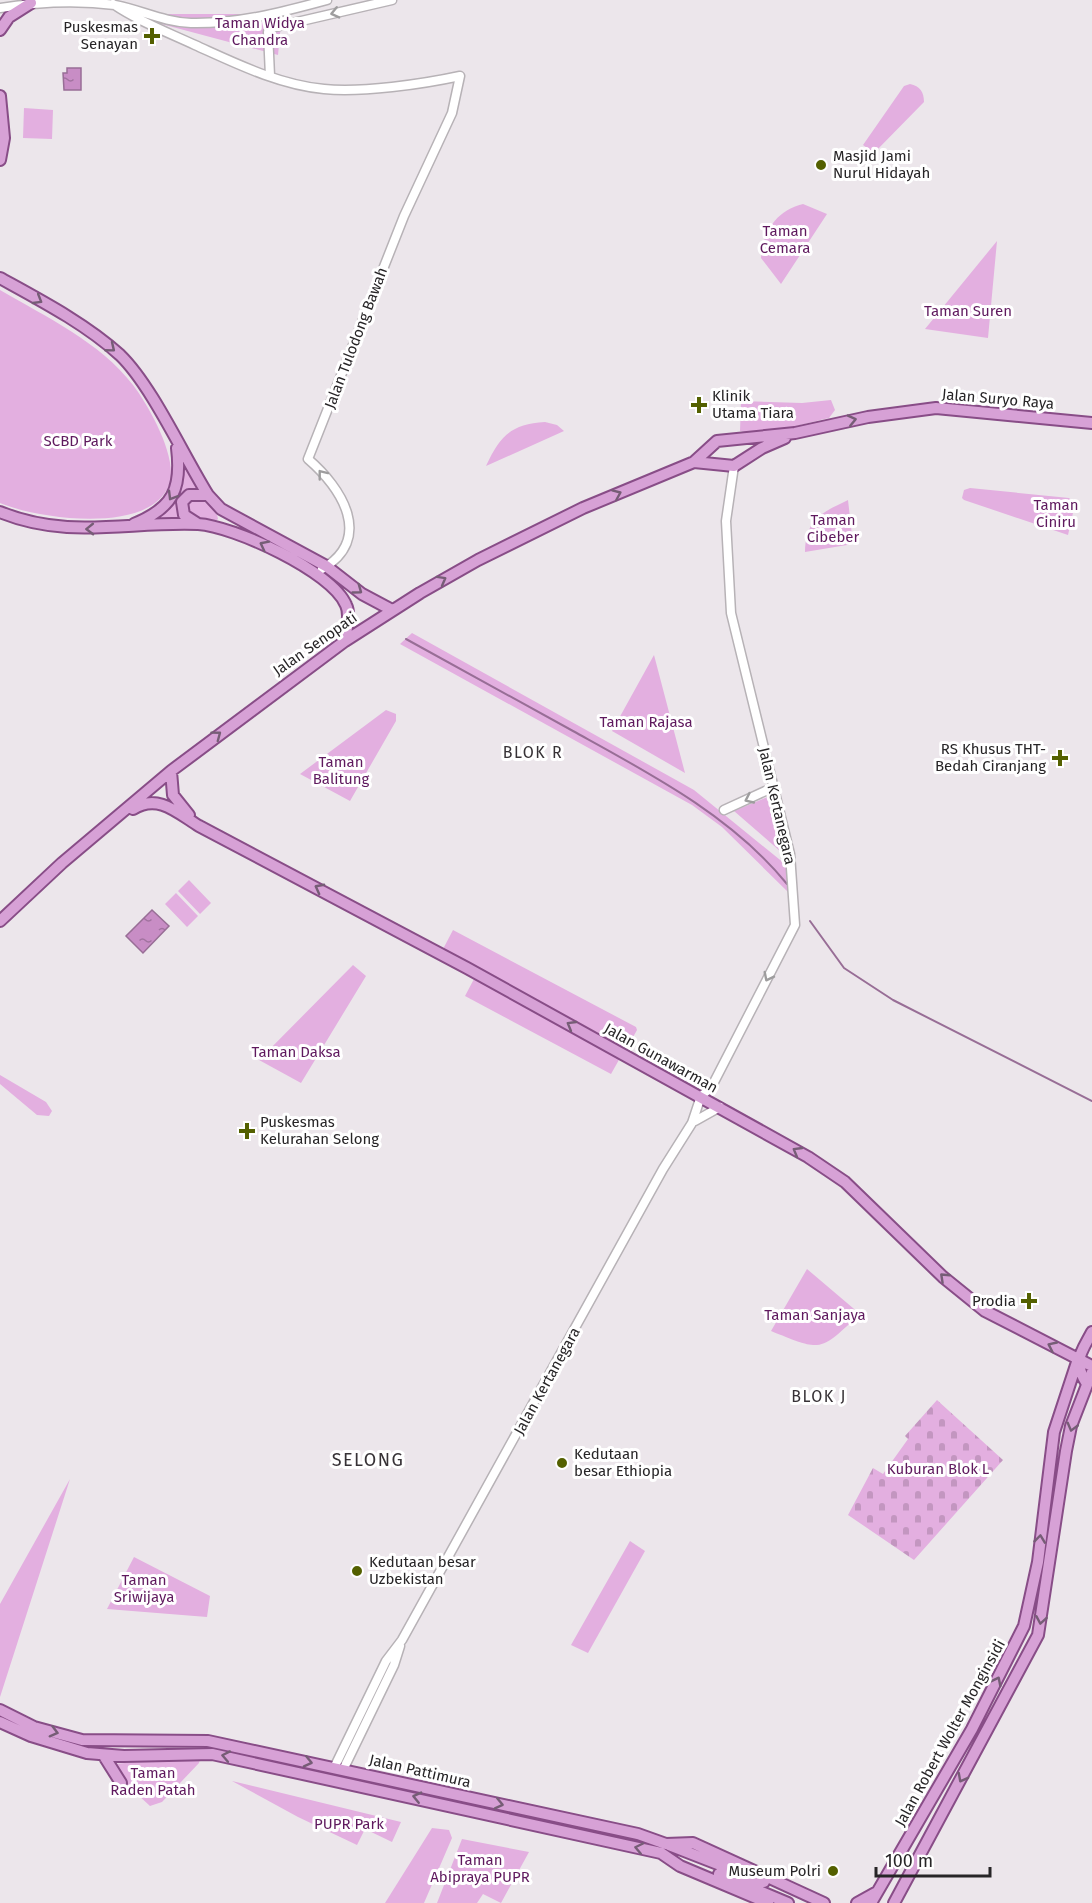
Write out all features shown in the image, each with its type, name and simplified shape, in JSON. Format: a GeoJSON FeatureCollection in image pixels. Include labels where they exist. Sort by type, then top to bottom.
{"type":"FeatureCollection","features":[{"type":"Feature","properties":{"kind":"main road"},"geometry":{"type":"LineString","coordinates":[[0,30],[9,17],[28,2]]}},
{"type":"Feature","properties":{"kind":"main road"},"geometry":{"type":"LineString","coordinates":[[0,96],[4,138],[0,160]]}},
{"type":"Feature","properties":{"kind":"main road"},"geometry":{"type":"LineString","coordinates":[[0,271],[14,285]]}},
{"type":"Feature","properties":{"kind":"main road"},"geometry":{"type":"LineString","coordinates":[[0,278],[94,335],[121,356],[143,385],[208,495],[221,509],[326,566],[362,594],[392,610]]}},
{"type":"Feature","properties":{"kind":"main road","name":"Jalan Suryo Raya"},"geometry":{"type":"LineString","coordinates":[[694,462],[710,445],[723,440],[795,433],[868,417],[936,408],[1092,423]]}},
{"type":"Feature","properties":{"kind":"main road","name":"Jalan Suryo Raya"},"geometry":{"type":"LineString","coordinates":[[734,466],[762,448],[795,433]]}},
{"type":"Feature","properties":{"kind":"main road"},"geometry":{"type":"LineString","coordinates":[[128,527],[163,508],[172,498],[177,485],[176,442]]}},
{"type":"Feature","properties":{"kind":"main road"},"geometry":{"type":"LineString","coordinates":[[694,462],[734,466]]}},
{"type":"Feature","properties":{"kind":"main road","name":"Jalan Senopati"},"geometry":{"type":"LineString","coordinates":[[0,921],[62,863],[171,771],[345,640],[478,560],[573,513],[694,462]]}},
{"type":"Feature","properties":{"kind":"main road"},"geometry":{"type":"LineString","coordinates":[[199,524],[184,515],[182,502],[189,495],[208,495]]}},
{"type":"Feature","properties":{"kind":"main road"},"geometry":{"type":"LineString","coordinates":[[212,527],[221,519],[221,509]]}},
{"type":"Feature","properties":{"kind":"main road"},"geometry":{"type":"LineString","coordinates":[[0,513],[53,527],[91,529],[199,524],[251,539],[315,572],[346,603],[348,618],[345,640]]}},
{"type":"Feature","properties":{"kind":"main road","name":"Jalan Gunawarman"},"geometry":{"type":"LineString","coordinates":[[171,771],[173,795],[199,826]]}},
{"type":"Feature","properties":{"kind":"main road","name":"Jalan Gunawarman"},"geometry":{"type":"LineString","coordinates":[[115,819],[140,805],[155,801],[701,1096],[831,1171],[868,1203],[943,1277],[985,1311],[1092,1366]]}},
{"type":"Feature","properties":{"kind":"main road","name":"Jalan Robert Wolter Monginsidi"},"geometry":{"type":"LineString","coordinates":[[871,1903],[972,1729],[1019,1637],[1032,1598],[1054,1432],[1078,1359],[1092,1332]]}},
{"type":"Feature","properties":{"kind":"main road"},"geometry":{"type":"LineString","coordinates":[[1078,1359],[1080,1372],[1087,1384]]}},
{"type":"Feature","properties":{"kind":"main road","name":"Jalan Robert Wolter Monginsidi"},"geometry":{"type":"LineString","coordinates":[[897,1900],[1038,1635],[1071,1426],[1092,1372]]}},
{"type":"Feature","properties":{"kind":"main road"},"geometry":{"type":"LineString","coordinates":[[1038,1562],[1051,1561]]}},
{"type":"Feature","properties":{"kind":"main road","name":"Jalan Pattimura"},"geometry":{"type":"LineString","coordinates":[[0,1710],[34,1727],[88,1741],[208,1741],[256,1757],[664,1848],[693,1843],[824,1903]]}},
{"type":"Feature","properties":{"kind":"main road","name":"Jalan Pattimura"},"geometry":{"type":"LineString","coordinates":[[0,1722],[68,1749],[104,1756],[212,1754],[256,1757]]}},
{"type":"Feature","properties":{"kind":"main road"},"geometry":{"type":"LineString","coordinates":[[104,1756],[121,1783]]}},
{"type":"Feature","properties":{"kind":"main road","name":"Jalan Pattimura"},"geometry":{"type":"LineString","coordinates":[[275,1761],[338,1769],[638,1834],[664,1848],[680,1866],[768,1903]]}},
{"type":"Feature","properties":{"kind":"main road"},"geometry":{"type":"LineString","coordinates":[[664,1848],[788,1903]]}},
{"type":"Feature","properties":{"kind":"main road"},"geometry":{"type":"LineString","coordinates":[[664,1848],[753,1877],[808,1903]]}},
{"type":"Feature","properties":{"kind":"main road"},"geometry":{"type":"LineString","coordinates":[[857,1903],[878,1891]]}},
{"type":"Feature","properties":{"kind":"street"},"geometry":{"type":"LineString","coordinates":[[0,8],[28,2],[113,4],[132,17],[190,23],[220,22],[281,12],[327,0]]}},
{"type":"Feature","properties":{"kind":"street"},"geometry":{"type":"LineString","coordinates":[[266,75],[270,63],[268,32],[271,28],[392,0]]}},
{"type":"Feature","properties":{"kind":"street"},"geometry":{"type":"LineString","coordinates":[[154,21],[266,75],[322,89],[336,90],[447,79],[456,98]]}},
{"type":"Feature","properties":{"kind":"street","name":"Jalan Tulodong Bawah"},"geometry":{"type":"LineString","coordinates":[[326,566],[339,557],[348,537],[350,522],[345,503],[308,459],[404,216],[452,113],[460,76],[447,79]]}},
{"type":"Feature","properties":{"kind":"street","name":"Jalan Kertanegara"},"geometry":{"type":"LineString","coordinates":[[338,1769],[386,1661],[402,1640],[663,1169],[692,1123],[701,1096],[711,1088],[795,925],[792,861],[731,613],[726,521],[734,466]]}},
{"type":"Feature","properties":{"kind":"street"},"geometry":{"type":"LineString","coordinates":[[315,572],[326,566]]}},
{"type":"Feature","properties":{"kind":"street"},"geometry":{"type":"LineString","coordinates":[[724,810],[774,787]]}},
{"type":"Feature","properties":{"kind":"street","name":"Jalan Kertanegara"},"geometry":{"type":"LineString","coordinates":[[692,1123],[720,1107]]}},
{"type":"Feature","properties":{"kind":"green space","name":"Taman Widya Chandra"},"geometry":{"type":"Polygon","coordinates":[[[124,14],[282,14],[278,55],[124,14]]]}},
{"type":"Feature","properties":{"kind":"green space"},"geometry":{"type":"Polygon","coordinates":[[[910,84],[921,90],[924,102],[874,153],[863,145],[904,86],[910,84]]]}},
{"type":"Feature","properties":{"kind":"green space"},"geometry":{"type":"Polygon","coordinates":[[[24,108],[53,110],[52,139],[23,138],[24,108]]]}},
{"type":"Feature","properties":{"kind":"green space","name":"Taman Cemara"},"geometry":{"type":"Polygon","coordinates":[[[803,204],[827,214],[781,284],[761,258],[762,248],[768,231],[778,217],[803,204]]]}},
{"type":"Feature","properties":{"kind":"green space","name":"Taman Suren"},"geometry":{"type":"Polygon","coordinates":[[[997,241],[988,338],[925,329],[997,241]]]}},
{"type":"Feature","properties":{"kind":"green space","name":"SCBD Park"},"geometry":{"type":"Polygon","coordinates":[[[0,290],[89,343],[120,370],[133,385],[161,433],[170,461],[169,485],[158,501],[140,511],[117,517],[92,519],[40,514],[0,503],[0,290]]]}},
{"type":"Feature","properties":{"kind":"green space"},"geometry":{"type":"Polygon","coordinates":[[[831,400],[835,410],[829,418],[772,431],[740,431],[741,401],[802,403],[831,400]]]}},
{"type":"Feature","properties":{"kind":"green space"},"geometry":{"type":"Polygon","coordinates":[[[545,422],[557,425],[564,431],[486,466],[496,447],[508,434],[523,426],[545,422]]]}},
{"type":"Feature","properties":{"kind":"green space"},"geometry":{"type":"Polygon","coordinates":[[[181,460],[202,492],[183,495],[187,521],[144,523],[158,515],[181,460]]]}},
{"type":"Feature","properties":{"kind":"green space","name":"Taman Ciniru"},"geometry":{"type":"Polygon","coordinates":[[[970,488],[1069,498],[1075,504],[1068,535],[964,500],[962,498],[964,490],[970,488]]]}},
{"type":"Feature","properties":{"kind":"green space"},"geometry":{"type":"Polygon","coordinates":[[[192,497],[208,505],[215,511],[218,519],[215,522],[187,514],[186,503],[192,497]]]}},
{"type":"Feature","properties":{"kind":"green space","name":"Taman Cibeber"},"geometry":{"type":"Polygon","coordinates":[[[848,500],[853,544],[805,552],[808,532],[812,524],[823,513],[848,500]]]}},
{"type":"Feature","properties":{"kind":"green space"},"geometry":{"type":"Polygon","coordinates":[[[412,633],[694,790],[790,868],[788,892],[722,827],[692,805],[400,644],[412,633]]]}},
{"type":"Feature","properties":{"kind":"green space","name":"Taman Rajasa"},"geometry":{"type":"Polygon","coordinates":[[[654,655],[685,773],[612,731],[654,655]]]}},
{"type":"Feature","properties":{"kind":"green space","name":"Taman Balitung"},"geometry":{"type":"Polygon","coordinates":[[[386,710],[396,714],[396,721],[350,801],[300,774],[386,710]]]}},
{"type":"Feature","properties":{"kind":"green space"},"geometry":{"type":"Polygon","coordinates":[[[770,796],[788,858],[734,811],[770,796]]]}},
{"type":"Feature","properties":{"kind":"green space"},"geometry":{"type":"Polygon","coordinates":[[[189,880],[211,903],[200,914],[178,891],[189,880]]]}},
{"type":"Feature","properties":{"kind":"green space"},"geometry":{"type":"Polygon","coordinates":[[[176,893],[198,916],[187,927],[165,904],[176,893]]]}},
{"type":"Feature","properties":{"kind":"green space"},"geometry":{"type":"Polygon","coordinates":[[[453,930],[636,1027],[637,1030],[628,1046],[625,1047],[442,951],[453,930]]]}},
{"type":"Feature","properties":{"kind":"green space","name":"Taman Daksa"},"geometry":{"type":"Polygon","coordinates":[[[353,965],[366,976],[301,1083],[259,1060],[353,965]]]}},
{"type":"Feature","properties":{"kind":"green space"},"geometry":{"type":"Polygon","coordinates":[[[474,979],[620,1058],[611,1074],[465,996],[474,979]]]}},
{"type":"Feature","properties":{"kind":"green space"},"geometry":{"type":"Polygon","coordinates":[[[0,1075],[46,1102],[52,1111],[49,1116],[37,1115],[0,1084],[0,1075]]]}},
{"type":"Feature","properties":{"kind":"green space","name":"Taman Sanjaya"},"geometry":{"type":"Polygon","coordinates":[[[807,1269],[860,1314],[836,1336],[820,1345],[801,1343],[771,1331],[807,1269]]]}},
{"type":"Feature","properties":{"kind":"green space","name":"Kuburan Blok L"},"geometry":{"type":"Polygon","coordinates":[[[937,1400],[1003,1460],[914,1560],[848,1515],[873,1468],[883,1474],[908,1439],[905,1436],[937,1400]]]}},
{"type":"Feature","properties":{"kind":"green space"},"geometry":{"type":"Polygon","coordinates":[[[70,1479],[0,1697],[0,1604],[70,1479]]]}},
{"type":"Feature","properties":{"kind":"green space"},"geometry":{"type":"Polygon","coordinates":[[[630,1541],[645,1551],[588,1653],[571,1645],[630,1541]]]}},
{"type":"Feature","properties":{"kind":"green space","name":"Taman Sriwijaya"},"geometry":{"type":"Polygon","coordinates":[[[134,1557],[210,1596],[207,1617],[107,1609],[134,1557]]]}},
{"type":"Feature","properties":{"kind":"green space","name":"Taman Raden Patah"},"geometry":{"type":"Polygon","coordinates":[[[201,1755],[199,1763],[162,1802],[150,1806],[123,1781],[115,1764],[201,1755]]]}},
{"type":"Feature","properties":{"kind":"green space","name":"PUPR Park"},"geometry":{"type":"Polygon","coordinates":[[[232,1781],[401,1822],[392,1842],[365,1829],[357,1845],[298,1817],[232,1781]]]}},
{"type":"Feature","properties":{"kind":"green space"},"geometry":{"type":"Polygon","coordinates":[[[432,1828],[449,1830],[452,1838],[424,1903],[385,1903],[432,1828]]]}},
{"type":"Feature","properties":{"kind":"green space","name":"Taman Abipraya PUPR"},"geometry":{"type":"Polygon","coordinates":[[[462,1839],[529,1852],[501,1903],[483,1894],[477,1903],[437,1903],[462,1839]]]}},
{"type":"Feature","properties":{"kind":"water"},"geometry":{"type":"Polygon","coordinates":[[[67,68],[81,68],[81,90],[64,90],[63,73],[67,73],[67,68]]]}},
{"type":"Feature","properties":{"kind":"water"},"geometry":{"type":"Polygon","coordinates":[[[152,910],[169,926],[143,953],[126,936],[152,910]]]}},
{"type":"Feature","properties":{"kind":"waterway"},"geometry":{"type":"LineString","coordinates":[[406,639],[631,763],[688,798],[741,837],[787,884]]}},
{"type":"Feature","properties":{"kind":"waterway"},"geometry":{"type":"LineString","coordinates":[[810,921],[844,968],[893,1000],[1092,1101]]}},
{"type":"Feature","properties":{"kind":"place","name":"Puskesmas Senayan"},"geometry":{"type":"Point","coordinates":[152,36]}},
{"type":"Feature","properties":{"kind":"place","name":"Masjid Jami Nurul Hidayah"},"geometry":{"type":"Point","coordinates":[821,165]}},
{"type":"Feature","properties":{"kind":"place","name":"Klinik Utama Tiara"},"geometry":{"type":"Point","coordinates":[699,405]}},
{"type":"Feature","properties":{"kind":"place","name":"RS Khusus THT- Bedah Ciranjang"},"geometry":{"type":"Point","coordinates":[1060,758]}},
{"type":"Feature","properties":{"kind":"place","name":"Puskesmas Kelurahan Selong"},"geometry":{"type":"Point","coordinates":[247,1131]}},
{"type":"Feature","properties":{"kind":"place","name":"Prodia"},"geometry":{"type":"Point","coordinates":[1029,1301]}},
{"type":"Feature","properties":{"kind":"place","name":"Kedutaan besar Ethiopia"},"geometry":{"type":"Point","coordinates":[562,1463]}},
{"type":"Feature","properties":{"kind":"place","name":"Kedutaan besar Uzbekistan"},"geometry":{"type":"Point","coordinates":[357,1571]}},
{"type":"Feature","properties":{"kind":"place","name":"Museum Polri"},"geometry":{"type":"Point","coordinates":[833,1871]}},
{"type":"Feature","properties":{"kind":"district","name":"BLOK R"},"geometry":{"type":"Point","coordinates":[533,752]}},
{"type":"Feature","properties":{"kind":"district","name":"BLOK J"},"geometry":{"type":"Point","coordinates":[819,1396]}},
{"type":"Feature","properties":{"kind":"district","name":"SELONG"},"geometry":{"type":"Point","coordinates":[368,1460]}}]}
